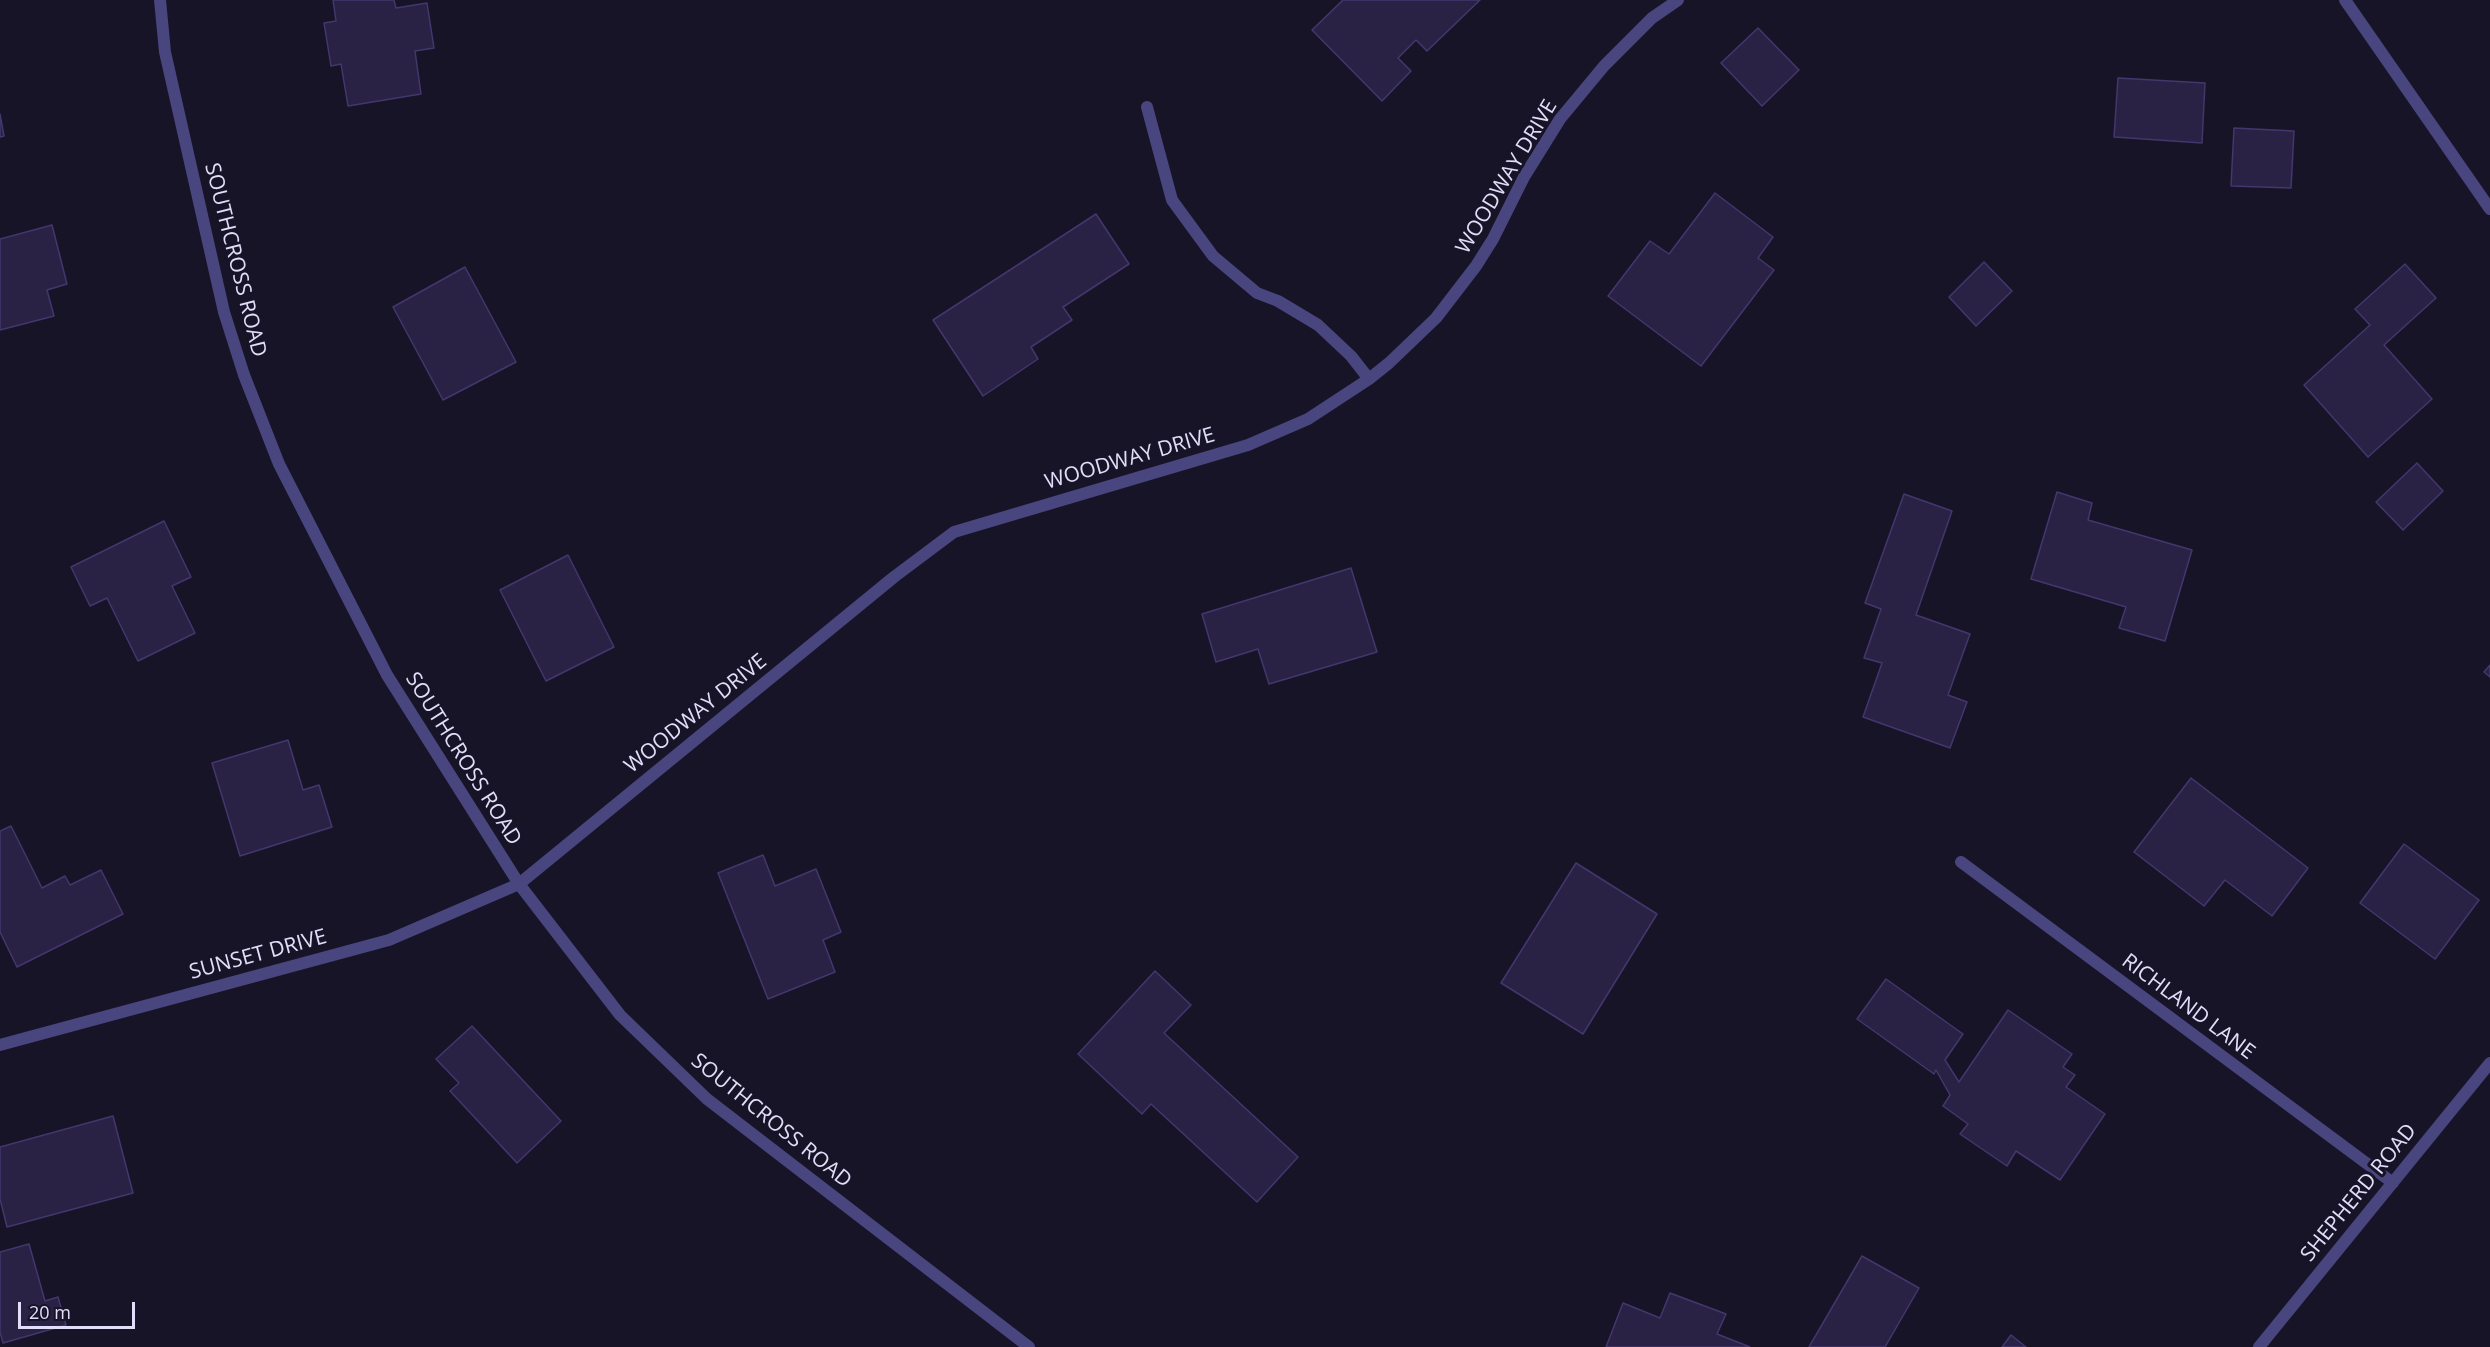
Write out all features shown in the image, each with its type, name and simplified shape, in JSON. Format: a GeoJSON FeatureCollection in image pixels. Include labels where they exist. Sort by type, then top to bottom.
{"type":"FeatureCollection","features":[{"type":"Feature","properties":{"kind":"street","name":"SOUTHCROSS ROAD"},"geometry":{"type":"LineString","coordinates":[[160,0],[165,52],[224,312],[244,375],[279,464],[387,675],[519,884],[620,1015],[707,1099],[1029,1347]]}},
{"type":"Feature","properties":{"kind":"street","name":"WOODWAY DRIVE"},"geometry":{"type":"LineString","coordinates":[[519,884],[894,577],[954,532],[1248,445],[1308,418],[1369,379],[1436,318],[1476,266],[1493,239],[1524,177],[1554,129],[1604,66],[1652,18],[1678,0]]}},
{"type":"Feature","properties":{"kind":"street"},"geometry":{"type":"LineString","coordinates":[[2345,0],[2490,208]]}},
{"type":"Feature","properties":{"kind":"street"},"geometry":{"type":"LineString","coordinates":[[1147,108],[1172,200],[1213,256],[1257,293],[1278,301],[1318,325],[1351,356],[1369,379]]}},
{"type":"Feature","properties":{"kind":"street","name":"RICHLAND LANE"},"geometry":{"type":"LineString","coordinates":[[1961,862],[2392,1183]]}},
{"type":"Feature","properties":{"kind":"street","name":"SUNSET DRIVE"},"geometry":{"type":"LineString","coordinates":[[0,1045],[389,940],[519,884]]}},
{"type":"Feature","properties":{"kind":"street","name":"SHEPHERD ROAD"},"geometry":{"type":"LineString","coordinates":[[2259,1347],[2490,1063]]}},
{"type":"Feature","properties":{"kind":"building"},"geometry":{"type":"Polygon","coordinates":[[[333,0],[394,0],[396,8],[427,3],[434,48],[415,51],[421,94],[348,106],[341,64],[331,66],[324,23],[336,21],[333,0]]]}},
{"type":"Feature","properties":{"kind":"building"},"geometry":{"type":"Polygon","coordinates":[[[1343,0],[1480,0],[1427,51],[1416,40],[1398,58],[1411,71],[1382,101],[1312,30],[1343,0]]]}},
{"type":"Feature","properties":{"kind":"building"},"geometry":{"type":"Polygon","coordinates":[[[1758,28],[1799,70],[1762,106],[1721,63],[1758,28]]]}},
{"type":"Feature","properties":{"kind":"building"},"geometry":{"type":"Polygon","coordinates":[[[2118,78],[2205,83],[2202,143],[2114,137],[2118,78]]]}},
{"type":"Feature","properties":{"kind":"building"},"geometry":{"type":"Polygon","coordinates":[[[0,114],[4,136],[0,137],[0,114]]]}},
{"type":"Feature","properties":{"kind":"building"},"geometry":{"type":"Polygon","coordinates":[[[2234,128],[2294,131],[2291,188],[2231,186],[2234,128]]]}},
{"type":"Feature","properties":{"kind":"building"},"geometry":{"type":"Polygon","coordinates":[[[1715,193],[1773,237],[1758,258],[1774,270],[1701,366],[1608,296],[1650,241],[1669,254],[1715,193]]]}},
{"type":"Feature","properties":{"kind":"building"},"geometry":{"type":"Polygon","coordinates":[[[1096,214],[1129,264],[1063,307],[1072,320],[1031,347],[1038,359],[983,396],[933,320],[1096,214]]]}},
{"type":"Feature","properties":{"kind":"building"},"geometry":{"type":"Polygon","coordinates":[[[52,225],[67,284],[47,290],[54,316],[0,330],[0,239],[52,225]]]}},
{"type":"Feature","properties":{"kind":"building"},"geometry":{"type":"Polygon","coordinates":[[[1984,262],[2012,291],[1976,326],[1949,297],[1984,262]]]}},
{"type":"Feature","properties":{"kind":"building"},"geometry":{"type":"Polygon","coordinates":[[[2405,264],[2436,298],[2384,345],[2432,399],[2368,457],[2304,385],[2370,325],[2355,309],[2405,264]]]}},
{"type":"Feature","properties":{"kind":"building"},"geometry":{"type":"Polygon","coordinates":[[[465,267],[516,362],[443,400],[393,307],[465,267]]]}},
{"type":"Feature","properties":{"kind":"building"},"geometry":{"type":"Polygon","coordinates":[[[2417,463],[2443,491],[2403,530],[2376,502],[2417,463]]]}},
{"type":"Feature","properties":{"kind":"building"},"geometry":{"type":"Polygon","coordinates":[[[2057,492],[2092,503],[2088,520],[2192,550],[2165,641],[2119,628],[2126,607],[2031,579],[2057,492]]]}},
{"type":"Feature","properties":{"kind":"building"},"geometry":{"type":"Polygon","coordinates":[[[1904,494],[1952,511],[1916,615],[1970,634],[1948,695],[1967,702],[1950,748],[1863,717],[1882,663],[1864,658],[1881,609],[1865,603],[1904,494]]]}},
{"type":"Feature","properties":{"kind":"building"},"geometry":{"type":"Polygon","coordinates":[[[164,521],[191,577],[172,586],[195,633],[138,661],[107,598],[90,606],[71,567],[164,521]]]}},
{"type":"Feature","properties":{"kind":"building"},"geometry":{"type":"Polygon","coordinates":[[[568,555],[614,647],[546,681],[500,590],[568,555]]]}},
{"type":"Feature","properties":{"kind":"building"},"geometry":{"type":"Polygon","coordinates":[[[1351,568],[1377,652],[1269,684],[1258,649],[1216,662],[1202,614],[1351,568]]]}},
{"type":"Feature","properties":{"kind":"building"},"geometry":{"type":"Polygon","coordinates":[[[2490,665],[2490,677],[2484,672],[2490,665]]]}},
{"type":"Feature","properties":{"kind":"building"},"geometry":{"type":"Polygon","coordinates":[[[288,740],[303,790],[319,785],[332,827],[240,856],[212,763],[288,740]]]}},
{"type":"Feature","properties":{"kind":"building"},"geometry":{"type":"Polygon","coordinates":[[[2191,778],[2308,868],[2272,916],[2225,880],[2204,906],[2134,852],[2191,778]]]}},
{"type":"Feature","properties":{"kind":"building"},"geometry":{"type":"Polygon","coordinates":[[[11,826],[42,888],[65,876],[70,885],[101,870],[123,914],[17,967],[0,932],[0,831],[11,826]]]}},
{"type":"Feature","properties":{"kind":"building"},"geometry":{"type":"Polygon","coordinates":[[[2404,844],[2479,900],[2435,959],[2360,903],[2404,844]]]}},
{"type":"Feature","properties":{"kind":"building"},"geometry":{"type":"Polygon","coordinates":[[[763,855],[775,886],[816,869],[841,932],[823,940],[835,972],[768,999],[718,873],[763,855]]]}},
{"type":"Feature","properties":{"kind":"building"},"geometry":{"type":"Polygon","coordinates":[[[1576,863],[1657,914],[1583,1034],[1501,983],[1576,863]]]}},
{"type":"Feature","properties":{"kind":"building"},"geometry":{"type":"Polygon","coordinates":[[[1155,971],[1191,1005],[1164,1033],[1298,1157],[1257,1202],[1151,1104],[1142,1114],[1078,1054],[1155,971]]]}},
{"type":"Feature","properties":{"kind":"building"},"geometry":{"type":"Polygon","coordinates":[[[1886,979],[1963,1034],[1945,1060],[1959,1082],[2008,1010],[2072,1054],[2063,1067],[2075,1075],[2066,1087],[2105,1114],[2060,1180],[2016,1151],[2007,1166],[1960,1134],[1968,1124],[1943,1106],[1950,1095],[1936,1070],[1934,1074],[1857,1019],[1886,979]]]}},
{"type":"Feature","properties":{"kind":"building"},"geometry":{"type":"Polygon","coordinates":[[[472,1026],[561,1121],[517,1163],[450,1091],[459,1083],[436,1059],[472,1026]]]}},
{"type":"Feature","properties":{"kind":"building"},"geometry":{"type":"Polygon","coordinates":[[[113,1116],[133,1193],[7,1227],[0,1199],[0,1147],[113,1116]]]}},
{"type":"Feature","properties":{"kind":"building"},"geometry":{"type":"Polygon","coordinates":[[[29,1244],[45,1301],[58,1297],[66,1325],[3,1343],[0,1332],[0,1252],[29,1244]]]}},
{"type":"Feature","properties":{"kind":"building"},"geometry":{"type":"Polygon","coordinates":[[[1862,1256],[1919,1288],[1885,1347],[1809,1347],[1862,1256]]]}},
{"type":"Feature","properties":{"kind":"building"},"geometry":{"type":"Polygon","coordinates":[[[1670,1293],[1726,1314],[1717,1334],[1750,1347],[1606,1347],[1623,1303],[1660,1318],[1670,1293]]]}},
{"type":"Feature","properties":{"kind":"building"},"geometry":{"type":"Polygon","coordinates":[[[2011,1335],[2026,1347],[2002,1347],[2011,1335]]]}}]}
